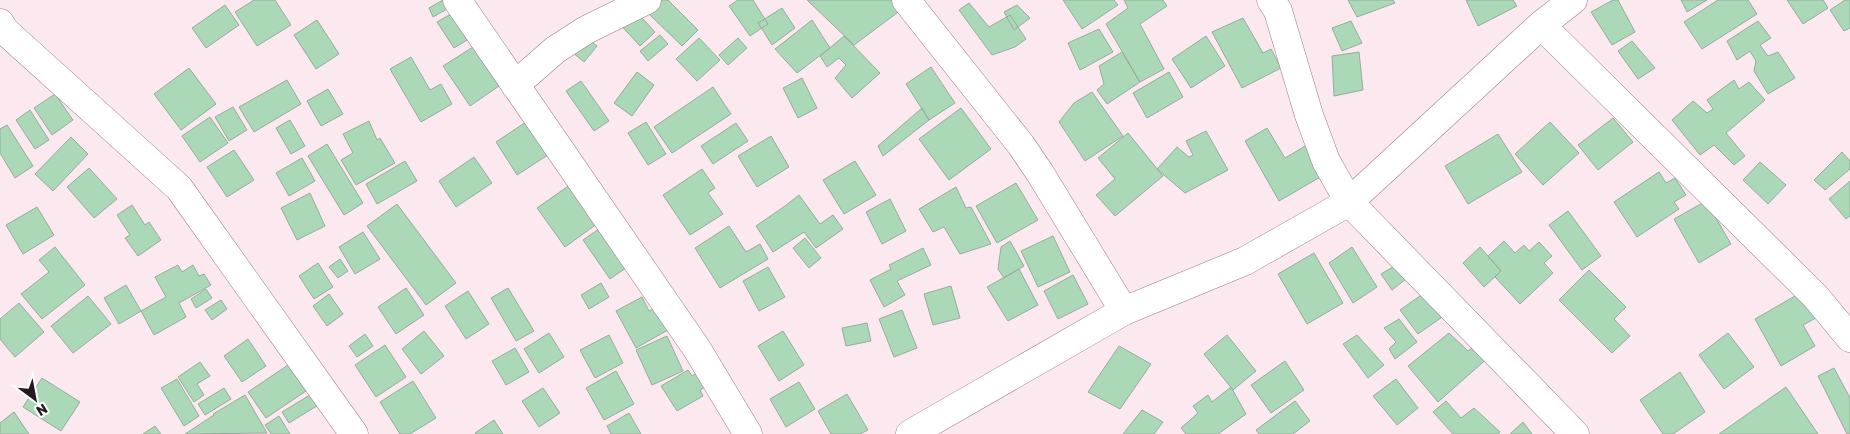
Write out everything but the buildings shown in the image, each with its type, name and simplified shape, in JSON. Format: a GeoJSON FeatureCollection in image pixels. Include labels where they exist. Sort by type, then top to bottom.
{"type":"FeatureCollection","features":[{"type":"Feature","properties":{"kind":"street"},"geometry":{"type":"LineString","coordinates":[[456,0],[697,349],[748,434]]}},
{"type":"Feature","properties":{"kind":"street"},"geometry":{"type":"LineString","coordinates":[[515,85],[555,50],[586,30],[647,0]]}},
{"type":"Feature","properties":{"kind":"street"},"geometry":{"type":"LineString","coordinates":[[906,0],[1040,173],[1124,311]]}},
{"type":"Feature","properties":{"kind":"street"},"geometry":{"type":"LineString","coordinates":[[1271,0],[1278,11],[1309,115],[1326,161],[1349,202],[1575,434]]}},
{"type":"Feature","properties":{"kind":"street"},"geometry":{"type":"LineString","coordinates":[[910,434],[1124,311],[1245,260],[1349,202],[1541,25],[1572,0]]}},
{"type":"Feature","properties":{"kind":"street"},"geometry":{"type":"LineString","coordinates":[[1541,25],[1816,297],[1850,338]]}},
{"type":"Feature","properties":{"kind":"street"},"geometry":{"type":"LineString","coordinates":[[2,29],[179,188],[354,434]]}}]}
